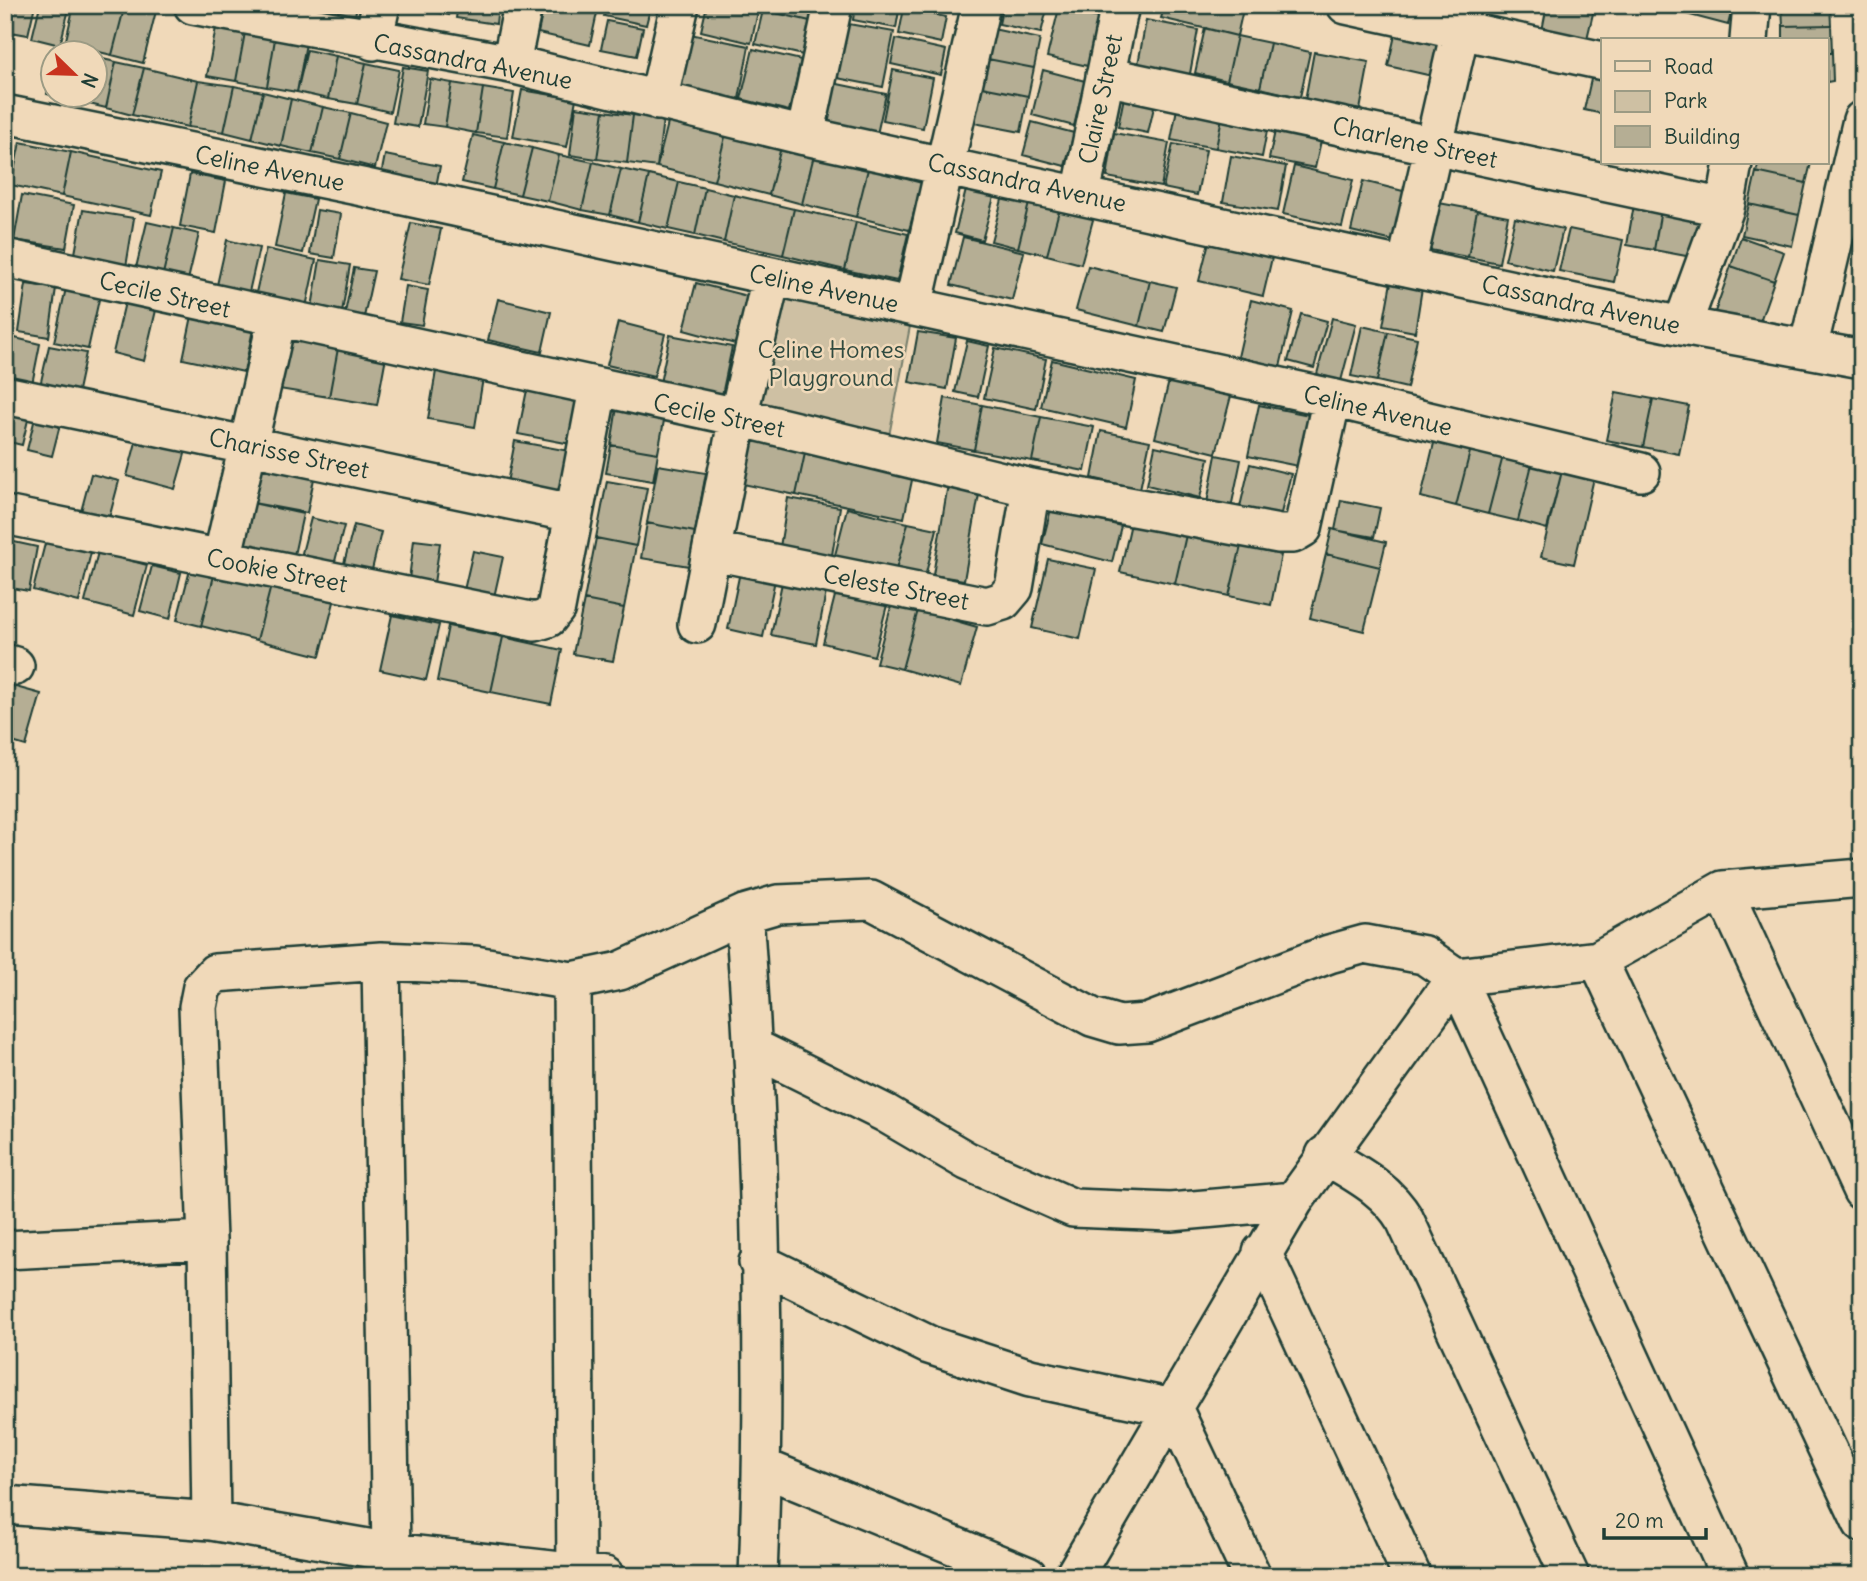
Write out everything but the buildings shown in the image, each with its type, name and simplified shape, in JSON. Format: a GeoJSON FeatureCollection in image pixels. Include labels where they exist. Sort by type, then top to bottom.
{"type":"FeatureCollection","features":[{"type":"Feature","properties":{"kind":"street"},"geometry":{"type":"LineString","coordinates":[[373,41],[381,5]]}},
{"type":"Feature","properties":{"kind":"street"},"geometry":{"type":"LineString","coordinates":[[511,64],[523,5]]}},
{"type":"Feature","properties":{"kind":"street"},"geometry":{"type":"LineString","coordinates":[[659,101],[680,5]]}},
{"type":"Feature","properties":{"kind":"street"},"geometry":{"type":"LineString","coordinates":[[805,136],[833,5]]}},
{"type":"Feature","properties":{"kind":"street"},"geometry":{"type":"LineString","coordinates":[[913,307],[981,5]]}},
{"type":"Feature","properties":{"kind":"street","name":"Claire Street"},"geometry":{"type":"LineString","coordinates":[[1081,194],[1120,5]]}},
{"type":"Feature","properties":{"kind":"street"},"geometry":{"type":"LineString","coordinates":[[1346,5],[1463,18],[1601,60]]}},
{"type":"Feature","properties":{"kind":"street"},"geometry":{"type":"LineString","coordinates":[[1749,38],[1752,5]]}},
{"type":"Feature","properties":{"kind":"street","name":"Cassandra Avenue"},"geometry":{"type":"LineString","coordinates":[[215,7],[373,41],[511,64],[805,136],[1682,326],[1862,359]]}},
{"type":"Feature","properties":{"kind":"street"},"geometry":{"type":"LineString","coordinates":[[1406,267],[1436,146],[1463,18]]}},
{"type":"Feature","properties":{"kind":"street","name":"Charlene Street"},"geometry":{"type":"LineString","coordinates":[[1105,76],[1725,208]]}},
{"type":"Feature","properties":{"kind":"street","name":"Celine Avenue"},"geometry":{"type":"LineString","coordinates":[[5,114],[362,187],[1332,398],[1641,472]]}},
{"type":"Feature","properties":{"kind":"street"},"geometry":{"type":"LineString","coordinates":[[1808,349],[1862,120]]}},
{"type":"Feature","properties":{"kind":"street"},"geometry":{"type":"LineString","coordinates":[[1682,326],[1725,208],[1733,164]]}},
{"type":"Feature","properties":{"kind":"street","name":"Cecile Street"},"geometry":{"type":"LineString","coordinates":[[5,258],[598,389],[738,417],[1031,488],[1279,534],[1293,534],[1303,528],[1332,398]]}},
{"type":"Feature","properties":{"kind":"street"},"geometry":{"type":"LineString","coordinates":[[697,624],[738,417],[771,278]]}},
{"type":"Feature","properties":{"kind":"street"},"geometry":{"type":"LineString","coordinates":[[222,559],[246,444],[277,319]]}},
{"type":"Feature","properties":{"kind":"street"},"geometry":{"type":"LineString","coordinates":[[572,513],[598,389]]}},
{"type":"Feature","properties":{"kind":"street","name":"Charisse Street"},"geometry":{"type":"LineString","coordinates":[[5,396],[572,513]]}},
{"type":"Feature","properties":{"kind":"street","name":"Celeste Street"},"geometry":{"type":"LineString","coordinates":[[713,551],[987,606],[1003,601],[1014,588],[1031,488]]}},
{"type":"Feature","properties":{"kind":"street","name":"Cookie Street"},"geometry":{"type":"LineString","coordinates":[[5,515],[535,622],[548,618],[556,608],[572,513]]}},
{"type":"Feature","properties":{"kind":"street"},"geometry":{"type":"LineString","coordinates":[[1083,1571],[1173,1408],[1294,1201],[1456,977],[1598,960],[1723,890],[1862,878]]}},
{"type":"Feature","properties":{"kind":"street"},"geometry":{"type":"LineString","coordinates":[[1723,890],[1862,1191]]}},
{"type":"Feature","properties":{"kind":"street"},"geometry":{"type":"LineString","coordinates":[[211,1521],[207,1240],[198,1007],[202,987],[215,973],[381,961],[475,965],[572,981],[621,971],[744,914],[778,904],[870,900],[1092,1017],[1119,1024],[1147,1023],[1329,954],[1365,944],[1424,955],[1456,977],[1730,1576]]}},
{"type":"Feature","properties":{"kind":"street"},"geometry":{"type":"LineString","coordinates":[[744,914],[754,1048],[762,1467],[758,1576]]}},
{"type":"Feature","properties":{"kind":"street"},"geometry":{"type":"LineString","coordinates":[[1598,960],[1862,1523]]}},
{"type":"Feature","properties":{"kind":"street"},"geometry":{"type":"LineString","coordinates":[[381,961],[391,1552]]}},
{"type":"Feature","properties":{"kind":"street"},"geometry":{"type":"LineString","coordinates":[[5,1505],[211,1521],[391,1552],[590,1574],[572,981]]}},
{"type":"Feature","properties":{"kind":"street"},"geometry":{"type":"LineString","coordinates":[[754,1048],[885,1112],[967,1161],[1073,1209],[1171,1212],[1294,1201]]}},
{"type":"Feature","properties":{"kind":"street"},"geometry":{"type":"LineString","coordinates":[[1325,1155],[1394,1201],[1570,1576]]}},
{"type":"Feature","properties":{"kind":"street"},"geometry":{"type":"LineString","coordinates":[[5,1250],[207,1240]]}},
{"type":"Feature","properties":{"kind":"street"},"geometry":{"type":"LineString","coordinates":[[1262,1252],[1412,1576]]}},
{"type":"Feature","properties":{"kind":"street"},"geometry":{"type":"LineString","coordinates":[[758,1262],[929,1345],[1030,1378],[1173,1408]]}},
{"type":"Feature","properties":{"kind":"street"},"geometry":{"type":"LineString","coordinates":[[1173,1408],[1252,1576]]}},
{"type":"Feature","properties":{"kind":"street"},"geometry":{"type":"LineString","coordinates":[[762,1467],[1028,1576]]}},
{"type":"Feature","properties":{"kind":"green space","name":"Celine Homes Playground"},"geometry":{"type":"Polygon","coordinates":[[[780,288],[912,316],[888,441],[753,409],[780,288]]]}}]}
